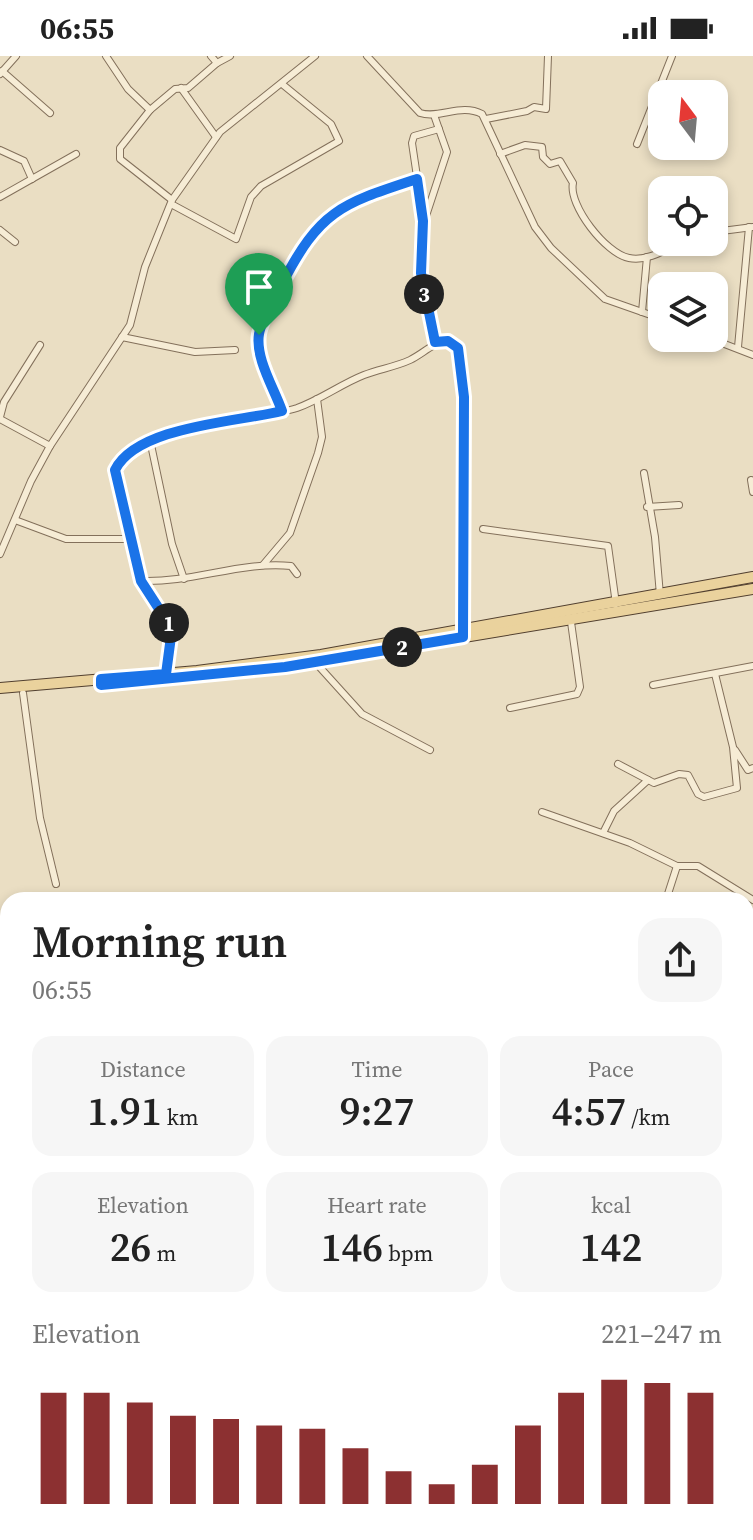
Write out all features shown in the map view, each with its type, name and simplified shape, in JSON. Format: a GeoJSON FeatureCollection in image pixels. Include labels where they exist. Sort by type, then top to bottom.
{"type":"FeatureCollection","features":[{"type":"Feature","properties":{"kind":"main road"},"geometry":{"type":"LineString","coordinates":[[0,688],[315,662],[463,634],[506,620],[616,604],[753,577]]}},
{"type":"Feature","properties":{"kind":"main road"},"geometry":{"type":"LineString","coordinates":[[0,695],[571,622],[753,589]]}},
{"type":"Feature","properties":{"kind":"street"},"geometry":{"type":"LineString","coordinates":[[16,56],[1,72],[50,113]]}},
{"type":"Feature","properties":{"kind":"street"},"geometry":{"type":"LineString","coordinates":[[106,56],[128,89],[150,110]]}},
{"type":"Feature","properties":{"kind":"street"},"geometry":{"type":"LineString","coordinates":[[211,56],[217,63]]}},
{"type":"Feature","properties":{"kind":"street"},"geometry":{"type":"LineString","coordinates":[[230,56],[188,88],[181,88],[150,110],[119,153],[120,159],[172,202],[236,239],[251,197],[261,186],[339,141],[331,124],[282,84]]}},
{"type":"Feature","properties":{"kind":"street"},"geometry":{"type":"LineString","coordinates":[[0,554],[50,446],[134,316],[145,267],[172,202],[216,137],[315,56]]}},
{"type":"Feature","properties":{"kind":"street"},"geometry":{"type":"LineString","coordinates":[[367,56],[420,113],[434,115],[449,110],[478,111],[486,119],[535,227],[551,248],[605,299],[648,314]]}},
{"type":"Feature","properties":{"kind":"street"},"geometry":{"type":"LineString","coordinates":[[486,119],[534,107],[546,109],[548,56]]}},
{"type":"Feature","properties":{"kind":"street"},"geometry":{"type":"LineString","coordinates":[[637,144],[672,56]]}},
{"type":"Feature","properties":{"kind":"street"},"geometry":{"type":"LineString","coordinates":[[181,88],[216,137]]}},
{"type":"Feature","properties":{"kind":"street"},"geometry":{"type":"LineString","coordinates":[[423,221],[447,152],[434,115]]}},
{"type":"Feature","properties":{"kind":"street"},"geometry":{"type":"LineString","coordinates":[[435,342],[421,273],[423,221],[414,136],[439,129]]}},
{"type":"Feature","properties":{"kind":"street"},"geometry":{"type":"LineString","coordinates":[[500,154],[525,145],[542,147],[543,157],[550,164],[560,161],[566,168],[573,183],[571,194],[574,203],[605,243],[631,259],[647,257],[642,312]]}},
{"type":"Feature","properties":{"kind":"street"},"geometry":{"type":"LineString","coordinates":[[0,150],[24,161],[32,179]]}},
{"type":"Feature","properties":{"kind":"street"},"geometry":{"type":"LineString","coordinates":[[0,197],[76,154]]}},
{"type":"Feature","properties":{"kind":"street"},"geometry":{"type":"LineString","coordinates":[[282,411],[261,355],[259,335],[300,248],[314,228],[352,201],[417,179]]}},
{"type":"Feature","properties":{"kind":"street"},"geometry":{"type":"LineString","coordinates":[[728,230],[751,227],[738,347]]}},
{"type":"Feature","properties":{"kind":"street"},"geometry":{"type":"LineString","coordinates":[[0,230],[15,242]]}},
{"type":"Feature","properties":{"kind":"street"},"geometry":{"type":"LineString","coordinates":[[122,337],[195,352],[235,350]]}},
{"type":"Feature","properties":{"kind":"street"},"geometry":{"type":"LineString","coordinates":[[166,674],[172,629],[141,581],[115,470],[126,455],[150,440],[282,411],[317,399],[368,373],[414,358],[435,342],[448,341],[458,348],[464,397],[463,634]]}},
{"type":"Feature","properties":{"kind":"street"},"geometry":{"type":"LineString","coordinates":[[728,344],[753,355]]}},
{"type":"Feature","properties":{"kind":"street"},"geometry":{"type":"LineString","coordinates":[[40,345],[4,402],[0,418],[50,446]]}},
{"type":"Feature","properties":{"kind":"street"},"geometry":{"type":"LineString","coordinates":[[263,565],[290,533],[300,510],[322,437],[317,399]]}},
{"type":"Feature","properties":{"kind":"street"},"geometry":{"type":"LineString","coordinates":[[150,440],[172,544],[184,579]]}},
{"type":"Feature","properties":{"kind":"street"},"geometry":{"type":"LineString","coordinates":[[644,473],[647,507],[655,537],[660,595]]}},
{"type":"Feature","properties":{"kind":"street"},"geometry":{"type":"LineString","coordinates":[[751,480],[753,492]]}},
{"type":"Feature","properties":{"kind":"street"},"geometry":{"type":"LineString","coordinates":[[647,507],[679,505]]}},
{"type":"Feature","properties":{"kind":"street"},"geometry":{"type":"LineString","coordinates":[[15,520],[66,539],[130,539]]}},
{"type":"Feature","properties":{"kind":"street"},"geometry":{"type":"LineString","coordinates":[[483,529],[599,541],[608,546],[616,604]]}},
{"type":"Feature","properties":{"kind":"street"},"geometry":{"type":"LineString","coordinates":[[141,581],[184,579],[263,565],[291,566],[297,574]]}},
{"type":"Feature","properties":{"kind":"street"},"geometry":{"type":"LineString","coordinates":[[510,708],[577,694],[580,687],[571,622]]}},
{"type":"Feature","properties":{"kind":"street"},"geometry":{"type":"LineString","coordinates":[[315,662],[362,714],[430,750]]}},
{"type":"Feature","properties":{"kind":"street"},"geometry":{"type":"LineString","coordinates":[[653,685],[753,666]]}},
{"type":"Feature","properties":{"kind":"street"},"geometry":{"type":"LineString","coordinates":[[618,764],[654,783],[683,773],[704,797],[737,788],[733,747],[715,674]]}},
{"type":"Feature","properties":{"kind":"street"},"geometry":{"type":"LineString","coordinates":[[23,693],[38,805],[56,884]]}},
{"type":"Feature","properties":{"kind":"street"},"geometry":{"type":"LineString","coordinates":[[733,747],[748,770],[753,768]]}},
{"type":"Feature","properties":{"kind":"street"},"geometry":{"type":"LineString","coordinates":[[603,833],[614,811],[648,780]]}},
{"type":"Feature","properties":{"kind":"street"},"geometry":{"type":"LineString","coordinates":[[542,812],[603,833],[677,866],[698,866],[742,892]]}},
{"type":"Feature","properties":{"kind":"street"},"geometry":{"type":"LineString","coordinates":[[669,892],[677,866]]}},
{"type":"Feature","properties":{"kind":"route"},"geometry":{"type":"LineString","coordinates":[[417,179],[423,221],[421,273],[428,318],[435,342],[448,341],[458,348],[464,397],[463,637],[285,667],[101,685],[101,679],[166,674],[173,636],[165,616],[141,581],[135,564],[115,470],[118,463],[150,440],[282,411],[261,355],[259,335],[300,248],[314,228],[352,201],[417,179]]}}]}
